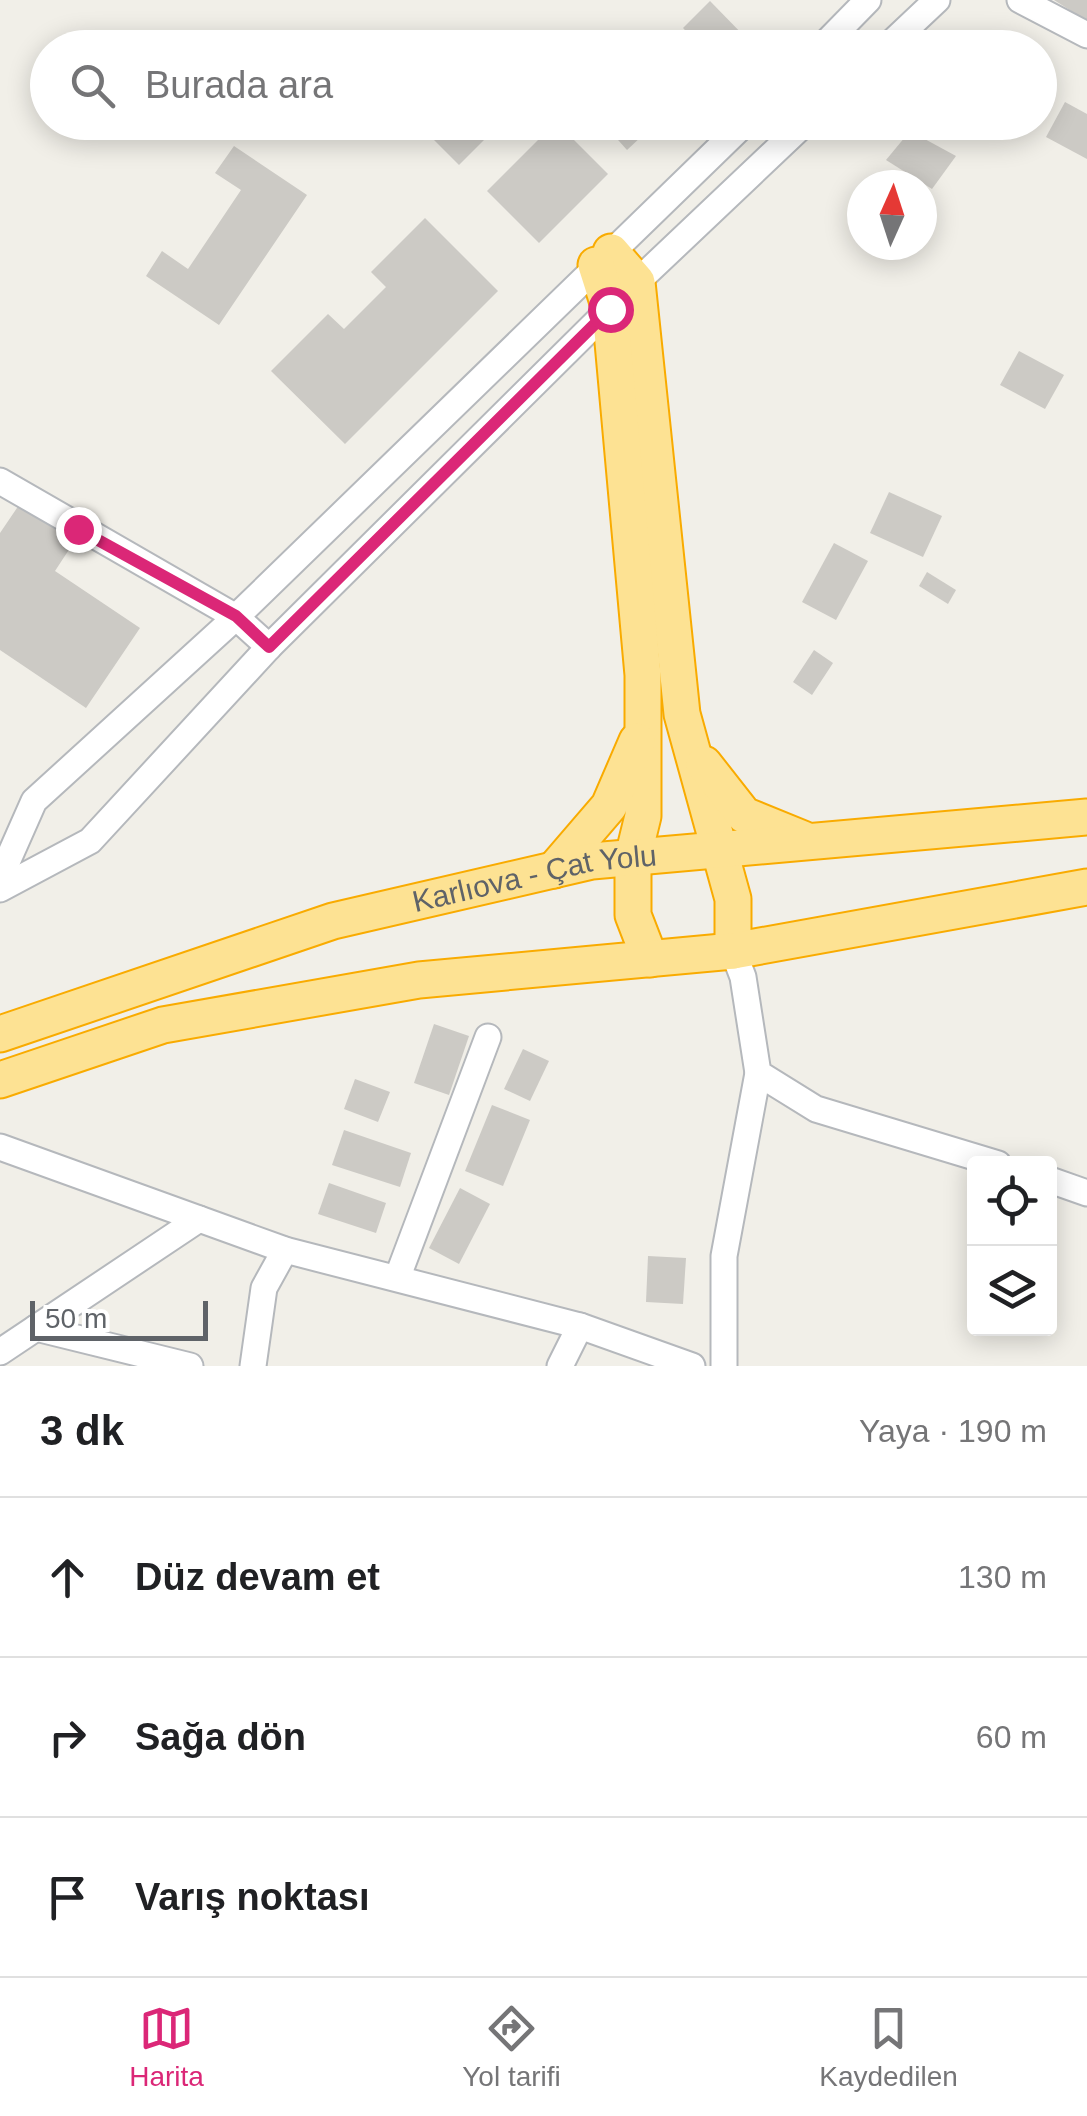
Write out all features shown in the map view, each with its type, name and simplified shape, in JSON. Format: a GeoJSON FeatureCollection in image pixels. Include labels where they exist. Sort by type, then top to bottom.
{"type":"FeatureCollection","features":[{"type":"Feature","properties":{"kind":"highway"},"geometry":{"type":"LineString","coordinates":[[604,259],[637,282],[682,714],[733,899],[733,951]]}},
{"type":"Feature","properties":{"kind":"highway"},"geometry":{"type":"LineString","coordinates":[[604,259],[643,726],[644,816],[633,857],[633,915],[650,959]]}},
{"type":"Feature","properties":{"kind":"highway"},"geometry":{"type":"LineString","coordinates":[[554,870],[609,806],[643,726]]}},
{"type":"Feature","properties":{"kind":"highway"},"geometry":{"type":"LineString","coordinates":[[692,748],[744,815],[809,841]]}},
{"type":"Feature","properties":{"kind":"highway","name":"Karlıova - Çat Yolu"},"geometry":{"type":"LineString","coordinates":[[0,1034],[333,921],[554,870],[633,857],[1087,817]]}},
{"type":"Feature","properties":{"kind":"highway"},"geometry":{"type":"LineString","coordinates":[[0,1080],[164,1026],[420,980],[733,951],[1087,888]]}},
{"type":"Feature","properties":{"kind":"street"},"geometry":{"type":"LineString","coordinates":[[839,30],[868,0]]}},
{"type":"Feature","properties":{"kind":"street"},"geometry":{"type":"LineString","coordinates":[[905,30],[937,0]]}},
{"type":"Feature","properties":{"kind":"street"},"geometry":{"type":"LineString","coordinates":[[1020,0],[1087,35]]}},
{"type":"Feature","properties":{"kind":"street"},"geometry":{"type":"LineString","coordinates":[[0,878],[34,801],[236,616],[727,140]]}},
{"type":"Feature","properties":{"kind":"street"},"geometry":{"type":"LineString","coordinates":[[0,888],[90,842],[269,647],[637,282],[787,140]]}},
{"type":"Feature","properties":{"kind":"street"},"geometry":{"type":"LineString","coordinates":[[0,481],[236,616],[269,647]]}},
{"type":"Feature","properties":{"kind":"street"},"geometry":{"type":"LineString","coordinates":[[724,1366],[724,1256],[758,1073],[743,977],[733,951]]}},
{"type":"Feature","properties":{"kind":"street"},"geometry":{"type":"LineString","coordinates":[[398,1276],[488,1036]]}},
{"type":"Feature","properties":{"kind":"street"},"geometry":{"type":"LineString","coordinates":[[758,1073],[816,1109],[972,1156]]}},
{"type":"Feature","properties":{"kind":"street"},"geometry":{"type":"LineString","coordinates":[[0,1147],[284,1250],[398,1276],[580,1326],[692,1366]]}},
{"type":"Feature","properties":{"kind":"street"},"geometry":{"type":"LineString","coordinates":[[1057,1182],[1087,1192]]}},
{"type":"Feature","properties":{"kind":"street"},"geometry":{"type":"LineString","coordinates":[[0,1352],[199,1219]]}},
{"type":"Feature","properties":{"kind":"street"},"geometry":{"type":"LineString","coordinates":[[253,1366],[264,1288],[284,1250]]}},
{"type":"Feature","properties":{"kind":"street"},"geometry":{"type":"LineString","coordinates":[[560,1366],[580,1326]]}},
{"type":"Feature","properties":{"kind":"street"},"geometry":{"type":"LineString","coordinates":[[36,1328],[190,1366]]}},
{"type":"Feature","properties":{"kind":"building"},"geometry":{"type":"Polygon","coordinates":[[[1054,0],[1087,0],[1087,21],[1054,0]]]}},
{"type":"Feature","properties":{"kind":"building"},"geometry":{"type":"Polygon","coordinates":[[[710,1],[738,30],[685,30],[710,1]]]}},
{"type":"Feature","properties":{"kind":"building"},"geometry":{"type":"Polygon","coordinates":[[[1065,102],[1087,114],[1087,159],[1052,140],[1057,140],[1057,117],[1065,102]]]}},
{"type":"Feature","properties":{"kind":"building"},"geometry":{"type":"Polygon","coordinates":[[[434,140],[484,140],[459,165],[434,140]]]}},
{"type":"Feature","properties":{"kind":"building"},"geometry":{"type":"Polygon","coordinates":[[[538,140],[574,140],[608,174],[539,243],[487,191],[538,140]]]}},
{"type":"Feature","properties":{"kind":"building"},"geometry":{"type":"Polygon","coordinates":[[[618,140],[638,140],[627,150],[618,140]]]}},
{"type":"Feature","properties":{"kind":"building"},"geometry":{"type":"Polygon","coordinates":[[[903,140],[927,140],[956,156],[937,182],[937,170],[902,170],[886,160],[903,140]]]}},
{"type":"Feature","properties":{"kind":"building"},"geometry":{"type":"Polygon","coordinates":[[[234,146],[307,195],[219,325],[146,276],[162,251],[188,269],[241,190],[215,173],[234,146]]]}},
{"type":"Feature","properties":{"kind":"building"},"geometry":{"type":"Polygon","coordinates":[[[425,218],[498,291],[345,444],[271,371],[328,314],[344,329],[386,287],[371,272],[425,218]]]}},
{"type":"Feature","properties":{"kind":"building"},"geometry":{"type":"Polygon","coordinates":[[[1019,351],[1064,375],[1045,409],[1000,385],[1019,351]]]}},
{"type":"Feature","properties":{"kind":"building"},"geometry":{"type":"Polygon","coordinates":[[[889,492],[942,516],[923,557],[870,533],[889,492]]]}},
{"type":"Feature","properties":{"kind":"building"},"geometry":{"type":"Polygon","coordinates":[[[19,505],[74,542],[55,571],[140,628],[86,708],[0,650],[0,533],[19,505]]]}},
{"type":"Feature","properties":{"kind":"building"},"geometry":{"type":"Polygon","coordinates":[[[834,543],[868,561],[836,620],[802,602],[834,543]]]}},
{"type":"Feature","properties":{"kind":"building"},"geometry":{"type":"Polygon","coordinates":[[[927,572],[956,590],[948,604],[919,586],[927,572]]]}},
{"type":"Feature","properties":{"kind":"building"},"geometry":{"type":"Polygon","coordinates":[[[814,650],[833,663],[812,695],[793,682],[814,650]]]}},
{"type":"Feature","properties":{"kind":"building"},"geometry":{"type":"Polygon","coordinates":[[[434,1024],[469,1036],[449,1095],[414,1083],[434,1024]]]}},
{"type":"Feature","properties":{"kind":"building"},"geometry":{"type":"Polygon","coordinates":[[[523,1049],[549,1061],[530,1101],[504,1089],[523,1049]]]}},
{"type":"Feature","properties":{"kind":"building"},"geometry":{"type":"Polygon","coordinates":[[[355,1079],[390,1092],[378,1122],[344,1109],[355,1079]]]}},
{"type":"Feature","properties":{"kind":"building"},"geometry":{"type":"Polygon","coordinates":[[[492,1105],[530,1120],[503,1186],[465,1171],[492,1105]]]}},
{"type":"Feature","properties":{"kind":"building"},"geometry":{"type":"Polygon","coordinates":[[[344,1130],[411,1153],[400,1187],[332,1165],[344,1130]]]}},
{"type":"Feature","properties":{"kind":"building"},"geometry":{"type":"Polygon","coordinates":[[[329,1183],[386,1203],[376,1233],[318,1214],[329,1183]]]}},
{"type":"Feature","properties":{"kind":"building"},"geometry":{"type":"Polygon","coordinates":[[[460,1188],[490,1204],[459,1264],[429,1248],[460,1188]]]}},
{"type":"Feature","properties":{"kind":"building"},"geometry":{"type":"Polygon","coordinates":[[[648,1256],[686,1258],[683,1304],[646,1302],[648,1256]]]}},
{"type":"Feature","properties":{"kind":"route"},"geometry":{"type":"LineString","coordinates":[[78,529],[236,616],[269,647],[610,309]]}}]}
